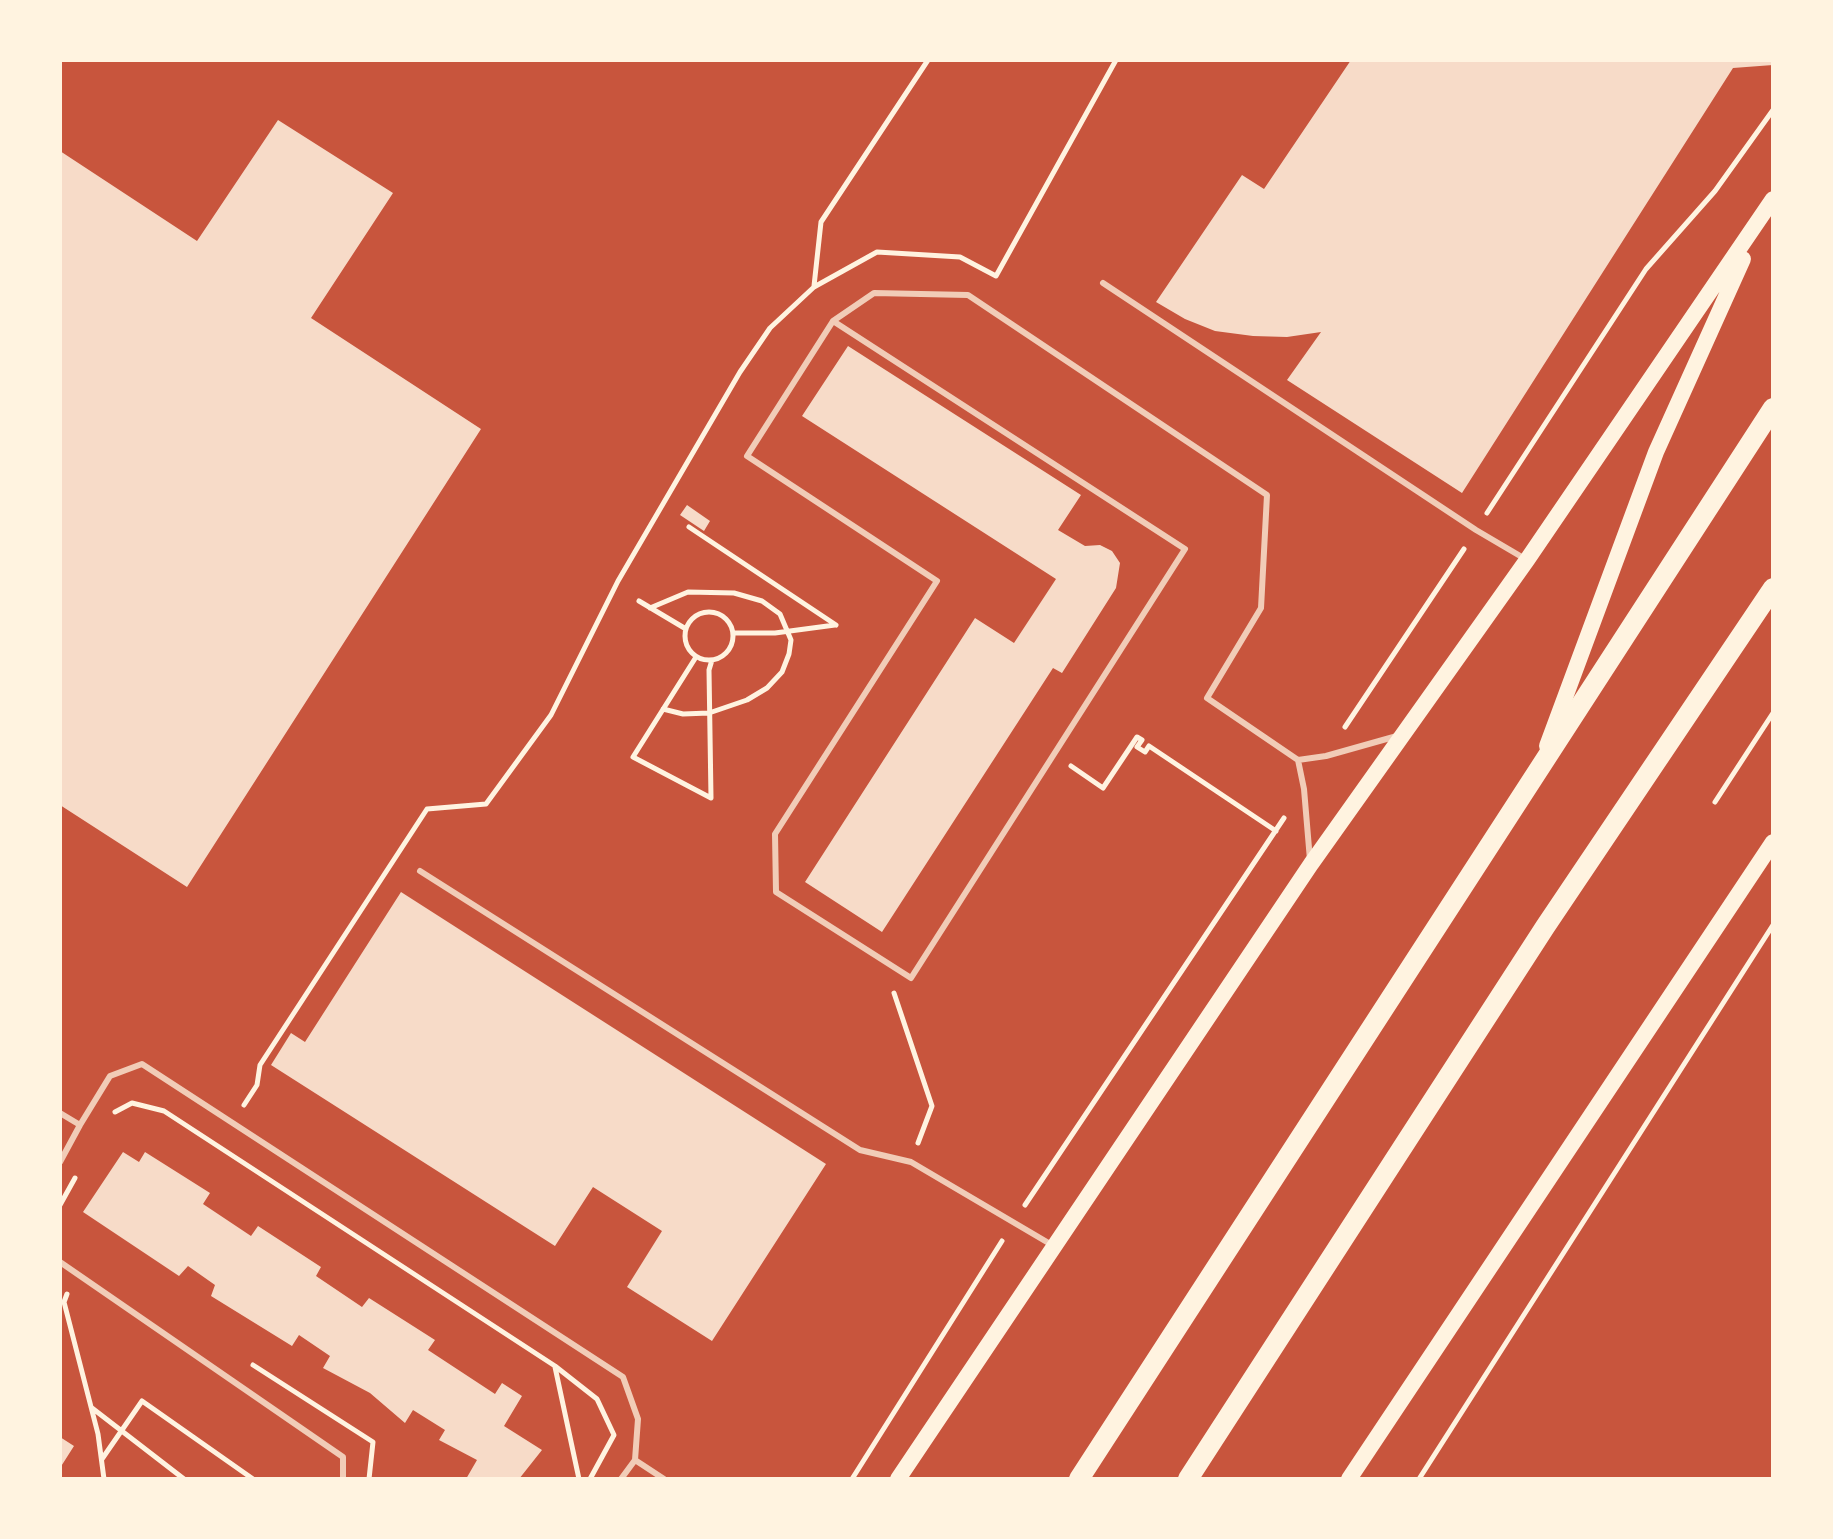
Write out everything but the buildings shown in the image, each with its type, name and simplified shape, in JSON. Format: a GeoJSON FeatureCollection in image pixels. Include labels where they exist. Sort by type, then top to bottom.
{"type":"FeatureCollection","features":[{"type":"Feature","properties":{"kind":"main road"},"geometry":{"type":"LineString","coordinates":[[898,1479],[1311,864],[1527,560],[1773,199]]}},
{"type":"Feature","properties":{"kind":"main road"},"geometry":{"type":"LineString","coordinates":[[1538,770],[1656,452],[1760,221]]}},
{"type":"Feature","properties":{"kind":"main road"},"geometry":{"type":"LineString","coordinates":[[1079,1479],[1773,408]]}},
{"type":"Feature","properties":{"kind":"main road"},"geometry":{"type":"LineString","coordinates":[[1188,1479],[1545,927],[1773,588]]}},
{"type":"Feature","properties":{"kind":"main road"},"geometry":{"type":"LineString","coordinates":[[1349,1479],[1773,842]]}},
{"type":"Feature","properties":{"kind":"main road"},"geometry":{"type":"LineString","coordinates":[[1337,1479],[1410,1386]]}},
{"type":"Feature","properties":{"kind":"lane"},"geometry":{"type":"LineString","coordinates":[[1103,283],[1476,530],[1527,560]]}},
{"type":"Feature","properties":{"kind":"lane"},"geometry":{"type":"LineString","coordinates":[[833,321],[1185,549],[911,978],[776,892],[775,834],[937,581],[747,456],[833,321],[874,293],[968,295],[1267,495],[1261,608],[1207,698],[1298,760],[1326,756],[1402,735]]}},
{"type":"Feature","properties":{"kind":"lane"},"geometry":{"type":"LineString","coordinates":[[1298,760],[1311,864]]}},
{"type":"Feature","properties":{"kind":"lane"},"geometry":{"type":"LineString","coordinates":[[420,871],[860,1150],[911,1162],[1055,1246]]}},
{"type":"Feature","properties":{"kind":"lane"},"geometry":{"type":"LineString","coordinates":[[60,1162],[110,1076],[142,1064],[623,1377],[638,1419],[635,1460],[621,1479]]}},
{"type":"Feature","properties":{"kind":"lane"},"geometry":{"type":"LineString","coordinates":[[60,1113],[80,1125]]}},
{"type":"Feature","properties":{"kind":"lane"},"geometry":{"type":"LineString","coordinates":[[60,1262],[343,1457],[343,1479]]}},
{"type":"Feature","properties":{"kind":"lane"},"geometry":{"type":"LineString","coordinates":[[635,1460],[664,1479]]}},
{"type":"Feature","properties":{"kind":"path"},"geometry":{"type":"LineString","coordinates":[[814,287],[821,222],[928,60]]}},
{"type":"Feature","properties":{"kind":"path"},"geometry":{"type":"LineString","coordinates":[[232,1122],[257,1085],[260,1065],[427,809],[486,804],[551,715],[618,581],[740,372],[770,328],[814,287],[877,252],[960,257],[996,276],[1116,60]]}},
{"type":"Feature","properties":{"kind":"path"},"geometry":{"type":"LineString","coordinates":[[1326,756],[1646,269],[1715,191],[1773,110]]}},
{"type":"Feature","properties":{"kind":"path"},"geometry":{"type":"LineString","coordinates":[[689,527],[836,625],[733,633]]}},
{"type":"Feature","properties":{"kind":"path"},"geometry":{"type":"LineString","coordinates":[[650,608],[688,592],[734,593],[762,601],[780,614],[789,631],[789,654],[782,672],[767,688],[747,700],[709,713],[683,714],[663,709]]}},
{"type":"Feature","properties":{"kind":"path"},"geometry":{"type":"LineString","coordinates":[[639,601],[686,629]]}},
{"type":"Feature","properties":{"kind":"path"},"geometry":{"type":"LineString","coordinates":[[710,612],[724,618],[733,633],[731,646],[726,653],[712,660],[696,657],[686,644],[686,629],[695,616],[710,612]]}},
{"type":"Feature","properties":{"kind":"path"},"geometry":{"type":"LineString","coordinates":[[696,657],[633,757],[711,798],[709,670],[712,660]]}},
{"type":"Feature","properties":{"kind":"path"},"geometry":{"type":"LineString","coordinates":[[1715,802],[1773,713]]}},
{"type":"Feature","properties":{"kind":"path"},"geometry":{"type":"LineString","coordinates":[[1053,754],[1103,788],[1137,737],[1142,740],[1137,747],[1145,752],[1149,746],[1276,831]]}},
{"type":"Feature","properties":{"kind":"path"},"geometry":{"type":"LineString","coordinates":[[852,1479],[1013,1224],[1304,789]]}},
{"type":"Feature","properties":{"kind":"path"},"geometry":{"type":"LineString","coordinates":[[1419,1479],[1773,925]]}},
{"type":"Feature","properties":{"kind":"path"},"geometry":{"type":"LineString","coordinates":[[882,960],[932,1106],[911,1162]]}},
{"type":"Feature","properties":{"kind":"path"},"geometry":{"type":"LineString","coordinates":[[109,1115],[132,1103],[164,1111],[555,1366],[597,1399],[614,1435],[590,1479]]}},
{"type":"Feature","properties":{"kind":"path"},"geometry":{"type":"LineString","coordinates":[[60,1205],[75,1177]]}},
{"type":"Feature","properties":{"kind":"path"},"geometry":{"type":"LineString","coordinates":[[77,1274],[64,1302],[91,1407],[104,1479]]}},
{"type":"Feature","properties":{"kind":"path"},"geometry":{"type":"LineString","coordinates":[[555,1366],[579,1479]]}},
{"type":"Feature","properties":{"kind":"path"},"geometry":{"type":"LineString","coordinates":[[102,1460],[142,1401],[248,1478]]}},
{"type":"Feature","properties":{"kind":"path"},"geometry":{"type":"LineString","coordinates":[[91,1407],[184,1479]]}}]}
